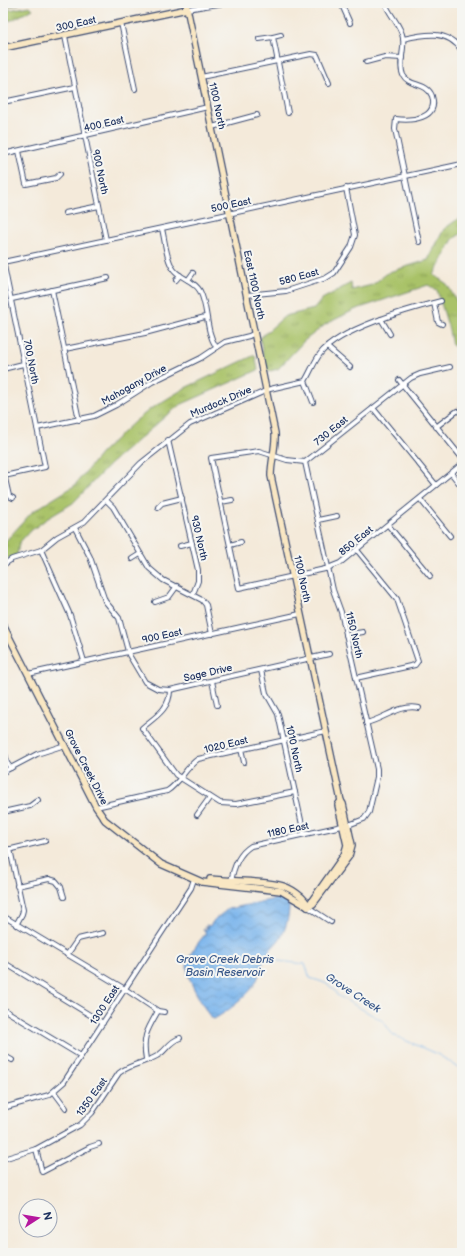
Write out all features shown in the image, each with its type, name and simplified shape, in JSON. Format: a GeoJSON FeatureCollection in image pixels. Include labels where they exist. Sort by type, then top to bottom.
{"type":"FeatureCollection","features":[{"type":"Feature","properties":{"kind":"street","name":"300 East"},"geometry":{"type":"LineString","coordinates":[[3,48],[121,24],[187,6],[224,3]]}},
{"type":"Feature","properties":{"kind":"street"},"geometry":{"type":"LineString","coordinates":[[341,3],[350,22]]}},
{"type":"Feature","properties":{"kind":"street"},"geometry":{"type":"LineString","coordinates":[[385,3],[398,25],[403,39],[402,58],[404,76],[409,82],[424,86],[431,94],[432,105],[427,114],[418,119],[396,119],[395,129],[419,242]]}},
{"type":"Feature","properties":{"kind":"street","name":"1100 North"},"geometry":{"type":"LineString","coordinates":[[187,6],[229,213]]}},
{"type":"Feature","properties":{"kind":"street"},"geometry":{"type":"LineString","coordinates":[[121,24],[136,89]]}},
{"type":"Feature","properties":{"kind":"street"},"geometry":{"type":"LineString","coordinates":[[403,39],[432,33],[454,43],[462,51]]}},
{"type":"Feature","properties":{"kind":"street"},"geometry":{"type":"LineString","coordinates":[[259,39],[280,35]]}},
{"type":"Feature","properties":{"kind":"street","name":"900 North"},"geometry":{"type":"LineString","coordinates":[[65,36],[84,137],[100,206],[106,240]]}},
{"type":"Feature","properties":{"kind":"street"},"geometry":{"type":"LineString","coordinates":[[273,37],[288,113]]}},
{"type":"Feature","properties":{"kind":"street"},"geometry":{"type":"LineString","coordinates":[[201,78],[311,54],[317,55],[329,83]]}},
{"type":"Feature","properties":{"kind":"street"},"geometry":{"type":"LineString","coordinates":[[366,62],[385,57],[402,58]]}},
{"type":"Feature","properties":{"kind":"street"},"geometry":{"type":"LineString","coordinates":[[3,102],[75,87]]}},
{"type":"Feature","properties":{"kind":"street","name":"400 East"},"geometry":{"type":"LineString","coordinates":[[3,154],[84,137],[208,107]]}},
{"type":"Feature","properties":{"kind":"street"},"geometry":{"type":"LineString","coordinates":[[212,127],[257,115]]}},
{"type":"Feature","properties":{"kind":"street"},"geometry":{"type":"LineString","coordinates":[[19,150],[26,184],[56,178],[60,174]]}},
{"type":"Feature","properties":{"kind":"street","name":"500 East"},"geometry":{"type":"LineString","coordinates":[[3,261],[462,164]]}},
{"type":"Feature","properties":{"kind":"street","name":"580 East"},"geometry":{"type":"LineString","coordinates":[[247,295],[286,291],[326,278],[334,273],[351,247],[355,235],[346,188]]}},
{"type":"Feature","properties":{"kind":"street"},"geometry":{"type":"LineString","coordinates":[[65,213],[100,206]]}},
{"type":"Feature","properties":{"kind":"street","name":"East 1100 North"},"geometry":{"type":"LineString","coordinates":[[229,213],[261,360]]}},
{"type":"Feature","properties":{"kind":"street"},"geometry":{"type":"LineString","coordinates":[[162,228],[170,265],[200,291],[205,317],[216,347]]}},
{"type":"Feature","properties":{"kind":"street","name":"700 North"},"geometry":{"type":"LineString","coordinates":[[3,261],[12,299],[23,364],[45,467],[4,476]]}},
{"type":"Feature","properties":{"kind":"street"},"geometry":{"type":"LineString","coordinates":[[188,280],[193,273]]}},
{"type":"Feature","properties":{"kind":"street"},"geometry":{"type":"LineString","coordinates":[[176,280],[180,275]]}},
{"type":"Feature","properties":{"kind":"street"},"geometry":{"type":"LineString","coordinates":[[12,299],[108,278]]}},
{"type":"Feature","properties":{"kind":"street"},"geometry":{"type":"LineString","coordinates":[[52,290],[79,420]]}},
{"type":"Feature","properties":{"kind":"street"},"geometry":{"type":"LineString","coordinates":[[313,402],[305,381],[319,355],[337,339],[382,319],[441,301]]}},
{"type":"Feature","properties":{"kind":"street"},"geometry":{"type":"LineString","coordinates":[[434,303],[438,322],[442,324]]}},
{"type":"Feature","properties":{"kind":"street"},"geometry":{"type":"LineString","coordinates":[[65,349],[145,333],[205,317]]}},
{"type":"Feature","properties":{"kind":"street"},"geometry":{"type":"LineString","coordinates":[[382,319],[390,334]]}},
{"type":"Feature","properties":{"kind":"street","name":"Mahogany Drive"},"geometry":{"type":"LineString","coordinates":[[37,428],[94,416],[116,405],[152,382],[201,358],[216,347],[230,340],[249,336],[255,333]]}},
{"type":"Feature","properties":{"kind":"street"},"geometry":{"type":"LineString","coordinates":[[327,347],[350,367]]}},
{"type":"Feature","properties":{"kind":"street","name":"1100 North"},"geometry":{"type":"LineString","coordinates":[[261,360],[276,443],[272,455],[270,476],[343,804],[345,825],[352,845],[349,856],[313,904],[308,907]]}},
{"type":"Feature","properties":{"kind":"street"},"geometry":{"type":"LineString","coordinates":[[3,369],[23,364]]}},
{"type":"Feature","properties":{"kind":"street","name":"730 East"},"geometry":{"type":"LineString","coordinates":[[305,462],[402,384],[420,374],[450,367]]}},
{"type":"Feature","properties":{"kind":"street"},"geometry":{"type":"LineString","coordinates":[[399,380],[462,458]]}},
{"type":"Feature","properties":{"kind":"street","name":"Murdock Drive"},"geometry":{"type":"LineString","coordinates":[[3,564],[12,559],[41,550],[57,537],[75,528],[90,517],[141,463],[190,424],[267,391],[305,381]]}},
{"type":"Feature","properties":{"kind":"street"},"geometry":{"type":"LineString","coordinates":[[373,408],[436,485]]}},
{"type":"Feature","properties":{"kind":"street"},"geometry":{"type":"LineString","coordinates":[[436,427],[457,410]]}},
{"type":"Feature","properties":{"kind":"street","name":"930 North"},"geometry":{"type":"LineString","coordinates":[[168,440],[198,575],[193,594]]}},
{"type":"Feature","properties":{"kind":"street"},"geometry":{"type":"LineString","coordinates":[[241,542],[230,545],[211,458],[259,451],[287,460],[305,462]]}},
{"type":"Feature","properties":{"kind":"street","name":"1150 North"},"geometry":{"type":"LineString","coordinates":[[305,462],[328,568],[346,635],[377,769],[377,777],[369,812]]}},
{"type":"Feature","properties":{"kind":"street","name":"850 East"},"geometry":{"type":"LineString","coordinates":[[230,545],[239,588],[328,568],[340,563],[357,550],[462,464]]}},
{"type":"Feature","properties":{"kind":"street"},"geometry":{"type":"LineString","coordinates":[[3,470],[9,496],[13,498]]}},
{"type":"Feature","properties":{"kind":"street"},"geometry":{"type":"LineString","coordinates":[[451,474],[462,487]]}},
{"type":"Feature","properties":{"kind":"street"},"geometry":{"type":"LineString","coordinates":[[158,507],[162,503],[182,498]]}},
{"type":"Feature","properties":{"kind":"street"},"geometry":{"type":"LineString","coordinates":[[420,499],[450,536]]}},
{"type":"Feature","properties":{"kind":"street"},"geometry":{"type":"LineString","coordinates":[[106,500],[113,507],[140,554],[156,576],[193,594],[202,600],[206,605],[212,634]]}},
{"type":"Feature","properties":{"kind":"street"},"geometry":{"type":"LineString","coordinates":[[221,502],[232,500]]}},
{"type":"Feature","properties":{"kind":"street"},"geometry":{"type":"LineString","coordinates":[[318,520],[337,516]]}},
{"type":"Feature","properties":{"kind":"street"},"geometry":{"type":"LineString","coordinates":[[388,525],[430,576]]}},
{"type":"Feature","properties":{"kind":"street","name":"Sage Drive"},"geometry":{"type":"LineString","coordinates":[[75,528],[90,557],[105,601],[118,618],[127,652],[145,682],[158,689],[170,690],[329,654]]}},
{"type":"Feature","properties":{"kind":"street"},"geometry":{"type":"LineString","coordinates":[[180,546],[192,543]]}},
{"type":"Feature","properties":{"kind":"street"},"geometry":{"type":"LineString","coordinates":[[41,550],[70,615],[84,661]]}},
{"type":"Feature","properties":{"kind":"street"},"geometry":{"type":"LineString","coordinates":[[356,678],[416,665],[418,661],[416,651],[397,598],[357,550]]}},
{"type":"Feature","properties":{"kind":"street"},"geometry":{"type":"LineString","coordinates":[[132,559],[140,554]]}},
{"type":"Feature","properties":{"kind":"street"},"geometry":{"type":"LineString","coordinates":[[155,602],[169,597],[177,586]]}},
{"type":"Feature","properties":{"kind":"street","name":"900 East"},"geometry":{"type":"LineString","coordinates":[[28,674],[300,614]]}},
{"type":"Feature","properties":{"kind":"street","name":"Grove Creek Drive"},"geometry":{"type":"LineString","coordinates":[[3,625],[96,807],[105,820],[161,864],[194,879],[231,884],[280,885],[295,893],[307,902],[308,907],[331,922]]}},
{"type":"Feature","properties":{"kind":"street"},"geometry":{"type":"LineString","coordinates":[[346,635],[363,632]]}},
{"type":"Feature","properties":{"kind":"street","name":"1010 North"},"geometry":{"type":"LineString","coordinates":[[261,670],[266,693],[278,714],[304,834]]}},
{"type":"Feature","properties":{"kind":"street"},"geometry":{"type":"LineString","coordinates":[[212,681],[217,705]]}},
{"type":"Feature","properties":{"kind":"street"},"geometry":{"type":"LineString","coordinates":[[170,690],[170,699],[166,708],[142,728],[172,771],[210,797],[230,805],[295,792]]}},
{"type":"Feature","properties":{"kind":"street"},"geometry":{"type":"LineString","coordinates":[[366,723],[376,720],[389,712],[413,707],[419,708]]}},
{"type":"Feature","properties":{"kind":"street","name":"1020 East"},"geometry":{"type":"LineString","coordinates":[[96,807],[167,791],[174,787],[187,768],[198,759],[326,731]]}},
{"type":"Feature","properties":{"kind":"street"},"geometry":{"type":"LineString","coordinates":[[3,745],[7,762],[11,768]]}},
{"type":"Feature","properties":{"kind":"street"},"geometry":{"type":"LineString","coordinates":[[3,772],[37,754],[65,745]]}},
{"type":"Feature","properties":{"kind":"street"},"geometry":{"type":"LineString","coordinates":[[241,749],[244,762]]}},
{"type":"Feature","properties":{"kind":"street"},"geometry":{"type":"LineString","coordinates":[[197,815],[210,797]]}},
{"type":"Feature","properties":{"kind":"street"},"geometry":{"type":"LineString","coordinates":[[3,812],[30,806],[38,800]]}},
{"type":"Feature","properties":{"kind":"street","name":"1180 East"},"geometry":{"type":"LineString","coordinates":[[231,884],[235,865],[245,849],[251,846],[359,822],[369,812]]}},
{"type":"Feature","properties":{"kind":"street"},"geometry":{"type":"LineString","coordinates":[[3,851],[45,841]]}},
{"type":"Feature","properties":{"kind":"street"},"geometry":{"type":"LineString","coordinates":[[10,849],[23,910],[16,924]]}},
{"type":"Feature","properties":{"kind":"street"},"geometry":{"type":"LineString","coordinates":[[17,886],[49,879],[56,881],[61,888],[64,897]]}},
{"type":"Feature","properties":{"kind":"street","name":"1300 East"},"geometry":{"type":"LineString","coordinates":[[3,1108],[38,1099],[54,1092],[64,1082],[191,888],[194,879]]}},
{"type":"Feature","properties":{"kind":"street"},"geometry":{"type":"LineString","coordinates":[[3,916],[125,989],[158,1011],[164,1012]]}},
{"type":"Feature","properties":{"kind":"street"},"geometry":{"type":"LineString","coordinates":[[67,955],[78,939],[103,933]]}},
{"type":"Feature","properties":{"kind":"street"},"geometry":{"type":"LineString","coordinates":[[3,962],[103,1023]]}},
{"type":"Feature","properties":{"kind":"street"},"geometry":{"type":"LineString","coordinates":[[3,1009],[81,1056]]}},
{"type":"Feature","properties":{"kind":"street"},"geometry":{"type":"LineString","coordinates":[[146,1059],[143,1045],[144,1038],[158,1011]]}},
{"type":"Feature","properties":{"kind":"street","name":"1350 East"},"geometry":{"type":"LineString","coordinates":[[3,1159],[36,1149],[80,1125],[92,1113],[119,1073],[124,1069],[160,1054],[174,1040],[180,1038]]}},
{"type":"Feature","properties":{"kind":"street"},"geometry":{"type":"LineString","coordinates":[[3,1055],[12,1060]]}},
{"type":"Feature","properties":{"kind":"street"},"geometry":{"type":"LineString","coordinates":[[54,1092],[66,1108]]}},
{"type":"Feature","properties":{"kind":"street"},"geometry":{"type":"LineString","coordinates":[[36,1149],[42,1172],[90,1147],[99,1144]]}},
{"type":"Feature","properties":{"kind":"green space"},"geometry":{"type":"Polygon","coordinates":[[[3,3],[19,4],[8,7],[9,10],[30,6],[33,9],[12,20],[3,21],[3,3]]]}},
{"type":"Feature","properties":{"kind":"green space"},"geometry":{"type":"Polygon","coordinates":[[[458,219],[462,219],[462,233],[453,239],[434,275],[447,284],[457,302],[462,306],[462,351],[452,345],[437,290],[428,285],[354,310],[326,324],[304,341],[278,369],[266,372],[260,338],[285,316],[314,309],[322,299],[351,283],[352,290],[372,285],[389,272],[428,260],[444,229],[458,219]]]}},
{"type":"Feature","properties":{"kind":"green space"},"geometry":{"type":"Polygon","coordinates":[[[255,355],[258,370],[180,405],[110,464],[73,503],[45,520],[28,533],[19,543],[17,555],[3,560],[3,544],[32,512],[74,486],[101,453],[134,422],[152,408],[185,388],[255,355]]]}},
{"type":"Feature","properties":{"kind":"water","name":"Grove Creek Debris Basin Reservoir"},"geometry":{"type":"Polygon","coordinates":[[[280,898],[289,905],[287,923],[279,940],[265,957],[254,985],[244,997],[225,1012],[214,1019],[210,1017],[199,999],[187,971],[188,961],[192,952],[206,933],[203,929],[207,930],[204,927],[208,928],[206,925],[210,926],[214,920],[228,909],[280,898]]]}},
{"type":"Feature","properties":{"kind":"waterway","name":"Grove Creek"},"geometry":{"type":"LineString","coordinates":[[268,953],[278,961],[305,964],[310,978],[329,985],[337,995],[383,1021],[393,1035],[439,1055],[462,1070]]}}]}
